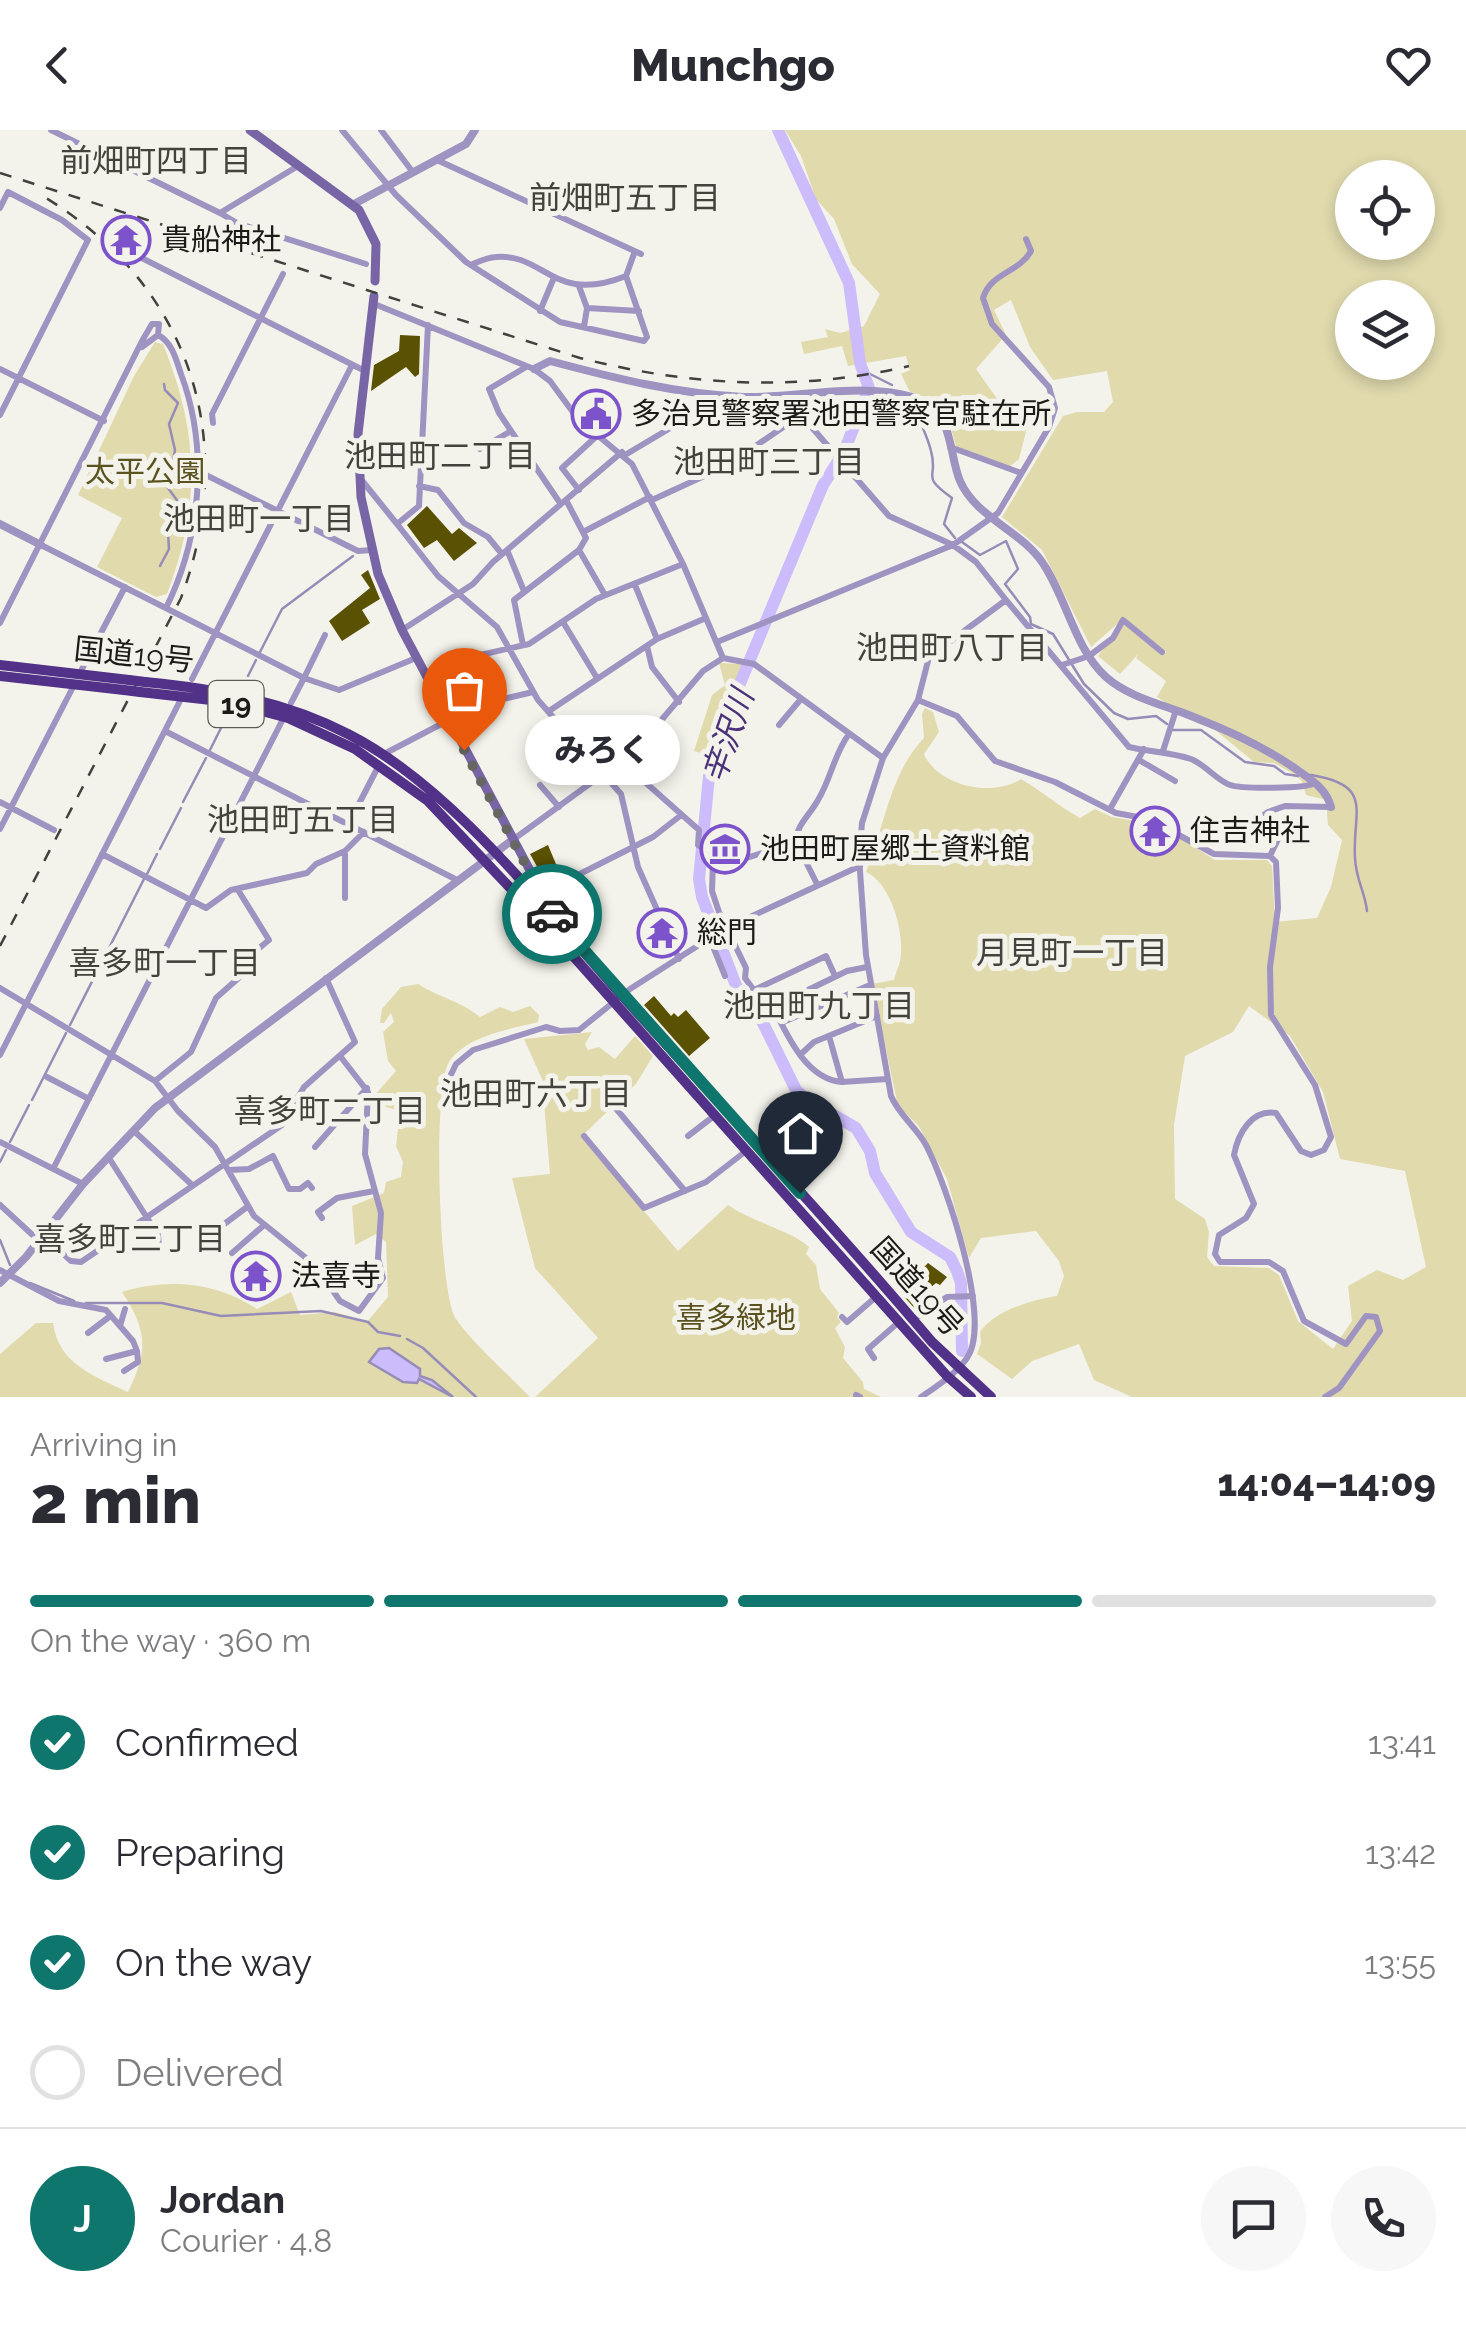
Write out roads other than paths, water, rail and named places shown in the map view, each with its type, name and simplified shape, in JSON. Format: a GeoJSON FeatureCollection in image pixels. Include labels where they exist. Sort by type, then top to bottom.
{"type":"FeatureCollection","features":[{"type":"Feature","properties":{"kind":"highway","name":"国道19号"},"geometry":{"type":"LineString","coordinates":[[0,665],[142,687],[228,692],[272,702],[349,734],[428,801],[557,922],[715,1115],[900,1322],[952,1372],[991,1397]]}},
{"type":"Feature","properties":{"kind":"highway","name":"国道19号"},"geometry":{"type":"LineString","coordinates":[[0,676],[126,685]]}},
{"type":"Feature","properties":{"kind":"highway","name":"国道19号"},"geometry":{"type":"LineString","coordinates":[[488,858],[913,1320],[972,1397]]}},
{"type":"Feature","properties":{"kind":"main road"},"geometry":{"type":"LineString","coordinates":[[250,130],[354,204],[373,232],[375,281]]}},
{"type":"Feature","properties":{"kind":"main road"},"geometry":{"type":"LineString","coordinates":[[373,300],[358,434],[360,478],[372,550],[402,630],[557,922]]}},
{"type":"Feature","properties":{"kind":"street"},"geometry":{"type":"LineString","coordinates":[[51,130],[237,223],[366,264]]}},
{"type":"Feature","properties":{"kind":"street"},"geometry":{"type":"LineString","coordinates":[[342,130],[387,185],[472,264],[560,322],[644,341],[639,311],[626,276]]}},
{"type":"Feature","properties":{"kind":"street"},"geometry":{"type":"LineString","coordinates":[[381,130],[412,171]]}},
{"type":"Feature","properties":{"kind":"street"},"geometry":{"type":"LineString","coordinates":[[354,204],[466,144],[475,130]]}},
{"type":"Feature","properties":{"kind":"street"},"geometry":{"type":"LineString","coordinates":[[436,160],[638,252],[626,276],[597,286],[554,280],[526,264],[497,256],[472,264]]}},
{"type":"Feature","properties":{"kind":"street"},"geometry":{"type":"LineString","coordinates":[[220,213],[300,165]]}},
{"type":"Feature","properties":{"kind":"street"},"geometry":{"type":"LineString","coordinates":[[0,208],[8,192],[62,220],[88,240],[0,416]]}},
{"type":"Feature","properties":{"kind":"street"},"geometry":{"type":"LineString","coordinates":[[717,642],[957,542],[993,518],[1053,418],[1052,393],[992,324],[982,298],[998,276],[1026,261],[1031,251],[1026,238]]}},
{"type":"Feature","properties":{"kind":"street"},"geometry":{"type":"LineString","coordinates":[[130,252],[363,370]]}},
{"type":"Feature","properties":{"kind":"street"},"geometry":{"type":"LineString","coordinates":[[213,423],[212,414],[283,274]]}},
{"type":"Feature","properties":{"kind":"street"},"geometry":{"type":"LineString","coordinates":[[540,311],[554,280]]}},
{"type":"Feature","properties":{"kind":"street"},"geometry":{"type":"LineString","coordinates":[[578,286],[587,308],[584,327]]}},
{"type":"Feature","properties":{"kind":"street"},"geometry":{"type":"LineString","coordinates":[[373,300],[531,368],[550,381],[578,419],[623,454],[651,498],[723,658]]}},
{"type":"Feature","properties":{"kind":"street"},"geometry":{"type":"LineString","coordinates":[[587,308],[639,311]]}},
{"type":"Feature","properties":{"kind":"street"},"geometry":{"type":"LineString","coordinates":[[0,623],[156,322],[186,386],[198,471],[188,550],[166,608]]}},
{"type":"Feature","properties":{"kind":"street"},"geometry":{"type":"LineString","coordinates":[[397,524],[419,506],[428,324]]}},
{"type":"Feature","properties":{"kind":"street"},"geometry":{"type":"LineString","coordinates":[[142,347],[159,332]]}},
{"type":"Feature","properties":{"kind":"street"},"geometry":{"type":"LineString","coordinates":[[524,645],[514,600],[579,550],[586,538],[585,531],[511,431],[488,389],[550,361],[626,381],[706,393],[746,397],[851,391],[910,397],[934,408],[947,429],[967,494],[1030,546],[1045,566],[1089,656],[1104,676],[1118,686],[1253,742],[1315,783],[1328,795],[1330,807],[1281,807]]}},
{"type":"Feature","properties":{"kind":"street"},"geometry":{"type":"LineString","coordinates":[[192,679],[351,367]]}},
{"type":"Feature","properties":{"kind":"street"},"geometry":{"type":"LineString","coordinates":[[0,369],[104,421]]}},
{"type":"Feature","properties":{"kind":"street"},"geometry":{"type":"LineString","coordinates":[[402,630],[458,596],[504,552],[623,454],[704,408],[706,393]]}},
{"type":"Feature","properties":{"kind":"street"},"geometry":{"type":"LineString","coordinates":[[797,393],[801,415],[889,516],[957,542],[1066,662],[1124,742],[1195,760],[1228,785],[1268,785],[1295,791],[1315,783]]}},
{"type":"Feature","properties":{"kind":"street"},"geometry":{"type":"LineString","coordinates":[[585,531],[726,466],[801,415]]}},
{"type":"Feature","properties":{"kind":"street"},"geometry":{"type":"LineString","coordinates":[[480,449],[511,431]]}},
{"type":"Feature","properties":{"kind":"street"},"geometry":{"type":"LineString","coordinates":[[580,490],[562,468],[599,434]]}},
{"type":"Feature","properties":{"kind":"street"},"geometry":{"type":"LineString","coordinates":[[950,447],[1022,473]]}},
{"type":"Feature","properties":{"kind":"street"},"geometry":{"type":"LineString","coordinates":[[198,471],[358,551],[372,550]]}},
{"type":"Feature","properties":{"kind":"street"},"geometry":{"type":"LineString","coordinates":[[360,478],[458,596],[497,627],[534,692],[626,803],[638,867],[679,960]]}},
{"type":"Feature","properties":{"kind":"street"},"geometry":{"type":"LineString","coordinates":[[419,486],[438,490],[464,523],[504,552],[524,591]]}},
{"type":"Feature","properties":{"kind":"street"},"geometry":{"type":"LineString","coordinates":[[0,524],[304,678],[339,690],[416,658]]}},
{"type":"Feature","properties":{"kind":"street"},"geometry":{"type":"LineString","coordinates":[[579,550],[605,595]]}},
{"type":"Feature","properties":{"kind":"street"},"geometry":{"type":"LineString","coordinates":[[425,676],[446,665],[524,645],[605,595],[683,564]]}},
{"type":"Feature","properties":{"kind":"street"},"geometry":{"type":"LineString","coordinates":[[634,584],[657,639]]}},
{"type":"Feature","properties":{"kind":"street"},"geometry":{"type":"LineString","coordinates":[[82,670],[125,587]]}},
{"type":"Feature","properties":{"kind":"street"},"geometry":{"type":"LineString","coordinates":[[920,1397],[968,1358],[974,1343],[971,1274],[948,1192],[916,1129],[896,1108],[887,1078],[867,967],[860,866],[862,823],[883,758],[918,700],[929,657],[938,646],[1006,600]]}},
{"type":"Feature","properties":{"kind":"street"},"geometry":{"type":"LineString","coordinates":[[549,712],[657,639],[706,618]]}},
{"type":"Feature","properties":{"kind":"street"},"geometry":{"type":"LineString","coordinates":[[1066,662],[1089,656],[1112,638],[1122,620],[1162,652]]}},
{"type":"Feature","properties":{"kind":"street"},"geometry":{"type":"LineString","coordinates":[[563,622],[598,678]]}},
{"type":"Feature","properties":{"kind":"street"},"geometry":{"type":"LineString","coordinates":[[291,703],[325,635]]}},
{"type":"Feature","properties":{"kind":"street"},"geometry":{"type":"LineString","coordinates":[[647,646],[652,667],[679,702]]}},
{"type":"Feature","properties":{"kind":"street"},"geometry":{"type":"LineString","coordinates":[[0,1283],[4,1271],[40,1237],[83,1184],[170,1097],[631,754],[704,670],[723,658],[744,660],[758,668],[883,758]]}},
{"type":"Feature","properties":{"kind":"street"},"geometry":{"type":"LineString","coordinates":[[0,829],[72,689]]}},
{"type":"Feature","properties":{"kind":"street"},"geometry":{"type":"LineString","coordinates":[[348,825],[388,749],[449,720],[493,689],[503,699],[534,692]]}},
{"type":"Feature","properties":{"kind":"street"},"geometry":{"type":"LineString","coordinates":[[779,725],[802,699]]}},
{"type":"Feature","properties":{"kind":"street"},"geometry":{"type":"LineString","coordinates":[[918,700],[957,716],[995,761],[1110,808],[1149,818],[1194,840],[1207,852],[1224,857],[1270,856],[1276,862],[1278,908],[1270,967],[1271,1015],[1315,1085],[1331,1137],[1324,1150],[1311,1155],[1302,1151],[1276,1112],[1251,1118],[1234,1154],[1254,1204],[1246,1218],[1219,1235],[1215,1254],[1220,1262],[1269,1262],[1283,1270],[1304,1321],[1337,1342],[1346,1344],[1366,1316],[1376,1317],[1380,1331],[1338,1388],[1326,1397]]}},
{"type":"Feature","properties":{"kind":"street"},"geometry":{"type":"LineString","coordinates":[[0,1055],[180,701]]}},
{"type":"Feature","properties":{"kind":"street"},"geometry":{"type":"LineString","coordinates":[[1163,751],[1176,710]]}},
{"type":"Feature","properties":{"kind":"street"},"geometry":{"type":"LineString","coordinates":[[53,1169],[282,721]]}},
{"type":"Feature","properties":{"kind":"street"},"geometry":{"type":"LineString","coordinates":[[165,731],[457,880]]}},
{"type":"Feature","properties":{"kind":"street"},"geometry":{"type":"LineString","coordinates":[[818,884],[796,842],[798,828],[826,786],[839,748],[849,734]]}},
{"type":"Feature","properties":{"kind":"street"},"geometry":{"type":"LineString","coordinates":[[1110,808],[1144,749]]}},
{"type":"Feature","properties":{"kind":"street"},"geometry":{"type":"LineString","coordinates":[[631,754],[646,783],[699,830],[699,846],[711,853],[713,862],[712,891],[752,991],[766,1007],[836,976],[867,967]]}},
{"type":"Feature","properties":{"kind":"street"},"geometry":{"type":"LineString","coordinates":[[1139,760],[1175,781]]}},
{"type":"Feature","properties":{"kind":"street"},"geometry":{"type":"LineString","coordinates":[[1016,782],[1020,770]]}},
{"type":"Feature","properties":{"kind":"street"},"geometry":{"type":"LineString","coordinates":[[540,784],[559,807]]}},
{"type":"Feature","properties":{"kind":"street"},"geometry":{"type":"LineString","coordinates":[[1194,840],[1235,834],[1281,807],[1292,799],[1295,791]]}},
{"type":"Feature","properties":{"kind":"street"},"geometry":{"type":"LineString","coordinates":[[0,802],[54,830]]}},
{"type":"Feature","properties":{"kind":"street"},"geometry":{"type":"LineString","coordinates":[[542,894],[663,832],[680,816]]}},
{"type":"Feature","properties":{"kind":"street"},"geometry":{"type":"LineString","coordinates":[[102,854],[206,908],[223,894],[307,873],[316,864],[346,851],[364,832]]}},
{"type":"Feature","properties":{"kind":"street"},"geometry":{"type":"LineString","coordinates":[[1270,856],[1280,836]]}},
{"type":"Feature","properties":{"kind":"street"},"geometry":{"type":"LineString","coordinates":[[713,862],[728,864],[796,842]]}},
{"type":"Feature","properties":{"kind":"street"},"geometry":{"type":"LineString","coordinates":[[345,898],[346,851]]}},
{"type":"Feature","properties":{"kind":"street"},"geometry":{"type":"LineString","coordinates":[[446,1085],[456,1064],[480,1046],[546,1026],[560,1031],[579,1030],[618,998],[727,928],[860,866]]}},
{"type":"Feature","properties":{"kind":"street"},"geometry":{"type":"LineString","coordinates":[[155,1081],[192,1052],[216,998],[242,975],[246,959],[269,940],[238,890]]}},
{"type":"Feature","properties":{"kind":"street"},"geometry":{"type":"LineString","coordinates":[[711,938],[725,976]]}},
{"type":"Feature","properties":{"kind":"street"},"geometry":{"type":"LineString","coordinates":[[752,991],[826,956],[836,976]]}},
{"type":"Feature","properties":{"kind":"street"},"geometry":{"type":"LineString","coordinates":[[0,1205],[77,1263],[191,1184],[227,1166],[282,1125],[304,1087],[356,1042],[326,978]]}},
{"type":"Feature","properties":{"kind":"street"},"geometry":{"type":"LineString","coordinates":[[781,1023],[870,985]]}},
{"type":"Feature","properties":{"kind":"street"},"geometry":{"type":"LineString","coordinates":[[0,988],[155,1081],[227,1166],[247,1207],[263,1226],[316,1266],[340,1300],[360,1311],[383,1278],[378,1258],[381,1213],[365,1154],[367,1088],[340,1056]]}},
{"type":"Feature","properties":{"kind":"street"},"geometry":{"type":"LineString","coordinates":[[773,1007],[801,1054],[830,1082],[887,1078]]}},
{"type":"Feature","properties":{"kind":"street"},"geometry":{"type":"LineString","coordinates":[[801,1054],[814,1042],[877,1016]]}},
{"type":"Feature","properties":{"kind":"street"},"geometry":{"type":"LineString","coordinates":[[829,1036],[842,1082]]}},
{"type":"Feature","properties":{"kind":"street"},"geometry":{"type":"LineString","coordinates":[[46,1078],[88,1099]]}},
{"type":"Feature","properties":{"kind":"street"},"geometry":{"type":"LineString","coordinates":[[315,1147],[367,1088]]}},
{"type":"Feature","properties":{"kind":"street"},"geometry":{"type":"LineString","coordinates":[[614,1105],[685,1192]]}},
{"type":"Feature","properties":{"kind":"street"},"geometry":{"type":"LineString","coordinates":[[688,1136],[715,1115]]}},
{"type":"Feature","properties":{"kind":"street"},"geometry":{"type":"LineString","coordinates":[[134,1132],[191,1184]]}},
{"type":"Feature","properties":{"kind":"street"},"geometry":{"type":"LineString","coordinates":[[584,1136],[644,1208],[706,1182],[747,1150]]}},
{"type":"Feature","properties":{"kind":"street"},"geometry":{"type":"LineString","coordinates":[[0,1142],[83,1184]]}},
{"type":"Feature","properties":{"kind":"street"},"geometry":{"type":"LineString","coordinates":[[227,1166],[249,1169],[273,1156],[289,1189],[300,1189],[308,1183],[312,1188]]}},
{"type":"Feature","properties":{"kind":"street"},"geometry":{"type":"LineString","coordinates":[[110,1158],[158,1235],[159,1246]]}},
{"type":"Feature","properties":{"kind":"street"},"geometry":{"type":"LineString","coordinates":[[322,1218],[318,1212],[337,1198],[374,1192]]}},
{"type":"Feature","properties":{"kind":"street"},"geometry":{"type":"LineString","coordinates":[[207,1237],[247,1207]]}},
{"type":"Feature","properties":{"kind":"street"},"geometry":{"type":"LineString","coordinates":[[232,1253],[263,1226]]}},
{"type":"Feature","properties":{"kind":"street"},"geometry":{"type":"LineString","coordinates":[[4,1271],[16,1281],[59,1301],[106,1310],[137,1351],[138,1362],[124,1372]]}},
{"type":"Feature","properties":{"kind":"street"},"geometry":{"type":"LineString","coordinates":[[842,1316],[847,1322],[877,1296]]}},
{"type":"Feature","properties":{"kind":"street"},"geometry":{"type":"LineString","coordinates":[[913,1320],[951,1296],[970,1296]]}},
{"type":"Feature","properties":{"kind":"street"},"geometry":{"type":"LineString","coordinates":[[120,1326],[126,1309]]}},
{"type":"Feature","properties":{"kind":"street"},"geometry":{"type":"LineString","coordinates":[[88,1333],[109,1317]]}},
{"type":"Feature","properties":{"kind":"street"},"geometry":{"type":"LineString","coordinates":[[874,1358],[868,1349],[900,1322]]}},
{"type":"Feature","properties":{"kind":"street"},"geometry":{"type":"LineString","coordinates":[[106,1359],[137,1351]]}},
{"type":"Feature","properties":{"kind":"waterway","name":"辛沢川"},"geometry":{"type":"LineString","coordinates":[[778,130],[849,283],[860,363],[869,388],[844,452],[823,485],[710,766],[699,879],[702,897],[737,988],[762,1021],[796,1090],[856,1128],[870,1151],[875,1173],[911,1232],[950,1257],[961,1283],[962,1351]]}},
{"type":"Feature","properties":{"kind":"waterway"},"geometry":{"type":"LineString","coordinates":[[866,372],[892,385]]}},
{"type":"Feature","properties":{"kind":"waterway"},"geometry":{"type":"LineString","coordinates":[[160,566],[169,549],[168,533],[178,525],[182,507],[168,488],[175,450],[169,424],[178,403],[164,384]]}},
{"type":"Feature","properties":{"kind":"waterway"},"geometry":{"type":"LineString","coordinates":[[917,413],[931,451],[933,480],[952,498],[944,524],[955,538]]}},
{"type":"Feature","properties":{"kind":"waterway"},"geometry":{"type":"LineString","coordinates":[[962,542],[980,555],[1006,541],[1018,569],[1005,584],[1031,624],[1053,634],[1084,684],[1114,713],[1128,719],[1156,716],[1167,724]]}},
{"type":"Feature","properties":{"kind":"waterway"},"geometry":{"type":"LineString","coordinates":[[260,652],[282,609],[353,556]]}},
{"type":"Feature","properties":{"kind":"waterway"},"geometry":{"type":"LineString","coordinates":[[248,676],[256,660]]}},
{"type":"Feature","properties":{"kind":"waterway"},"geometry":{"type":"LineString","coordinates":[[210,750],[225,720]]}},
{"type":"Feature","properties":{"kind":"waterway"},"geometry":{"type":"LineString","coordinates":[[1173,730],[1201,730],[1245,762],[1274,766],[1285,774],[1298,776]]}},
{"type":"Feature","properties":{"kind":"waterway"},"geometry":{"type":"LineString","coordinates":[[183,802],[206,758]]}},
{"type":"Feature","properties":{"kind":"waterway"},"geometry":{"type":"LineString","coordinates":[[1311,775],[1344,786],[1356,803],[1356,866],[1367,911]]}},
{"type":"Feature","properties":{"kind":"waterway"},"geometry":{"type":"LineString","coordinates":[[160,849],[181,808]]}},
{"type":"Feature","properties":{"kind":"waterway"},"geometry":{"type":"LineString","coordinates":[[147,874],[157,854]]}},
{"type":"Feature","properties":{"kind":"waterway"},"geometry":{"type":"LineString","coordinates":[[70,1025],[144,879]]}},
{"type":"Feature","properties":{"kind":"waterway"},"geometry":{"type":"LineString","coordinates":[[32,1100],[66,1033]]}},
{"type":"Feature","properties":{"kind":"waterway"},"geometry":{"type":"LineString","coordinates":[[10,1142],[29,1105]]}},
{"type":"Feature","properties":{"kind":"waterway"},"geometry":{"type":"LineString","coordinates":[[0,1162],[6,1150]]}},
{"type":"Feature","properties":{"kind":"waterway"},"geometry":{"type":"LineString","coordinates":[[0,1240],[10,1265]]}},
{"type":"Feature","properties":{"kind":"waterway"},"geometry":{"type":"LineString","coordinates":[[30,1283],[74,1301]]}},
{"type":"Feature","properties":{"kind":"waterway"},"geometry":{"type":"LineString","coordinates":[[86,1303],[162,1303],[221,1316],[321,1311],[368,1322],[378,1332],[400,1336]]}},
{"type":"Feature","properties":{"kind":"waterway"},"geometry":{"type":"LineString","coordinates":[[407,1339],[423,1348],[476,1397]]}},
{"type":"Feature","properties":{"kind":"railway"},"geometry":{"type":"LineString","coordinates":[[0,173],[580,358],[621,367],[703,380],[785,382],[826,380],[909,366]]}},
{"type":"Feature","properties":{"kind":"railway"},"geometry":{"type":"LineString","coordinates":[[0,946],[181,598],[198,538],[205,480],[202,423],[189,369],[166,319],[133,272],[92,231],[41,195]]}},
{"type":"Feature","properties":{"kind":"place","name":"貴船神社"},"geometry":{"type":"Point","coordinates":[126,240]}},
{"type":"Feature","properties":{"kind":"place","name":"多治見警察署池田警察官駐在所"},"geometry":{"type":"Point","coordinates":[596,414]}},
{"type":"Feature","properties":{"kind":"place","name":"みろく"},"geometry":{"type":"Point","coordinates":[464,750]}},
{"type":"Feature","properties":{"kind":"place","name":"住吉神社"},"geometry":{"type":"Point","coordinates":[1155,831]}},
{"type":"Feature","properties":{"kind":"place","name":"池田町屋郷土資料館"},"geometry":{"type":"Point","coordinates":[725,849]}},
{"type":"Feature","properties":{"kind":"place","name":"総門"},"geometry":{"type":"Point","coordinates":[662,933]}},
{"type":"Feature","properties":{"kind":"place","name":"法喜寺"},"geometry":{"type":"Point","coordinates":[256,1276]}},
{"type":"Feature","properties":{"kind":"district","name":"前畑町四丁目"},"geometry":{"type":"Point","coordinates":[156,161]}},
{"type":"Feature","properties":{"kind":"district","name":"前畑町五丁目"},"geometry":{"type":"Point","coordinates":[625,198]}},
{"type":"Feature","properties":{"kind":"district","name":"池田町二丁目"},"geometry":{"type":"Point","coordinates":[440,456]}},
{"type":"Feature","properties":{"kind":"district","name":"池田町三丁目"},"geometry":{"type":"Point","coordinates":[769,462]}},
{"type":"Feature","properties":{"kind":"district","name":"池田町一丁目"},"geometry":{"type":"Point","coordinates":[259,519]}},
{"type":"Feature","properties":{"kind":"district","name":"池田町八丁目"},"geometry":{"type":"Point","coordinates":[952,648]}},
{"type":"Feature","properties":{"kind":"district","name":"池田町五丁目"},"geometry":{"type":"Point","coordinates":[303,820]}},
{"type":"Feature","properties":{"kind":"district","name":"月見町一丁目"},"geometry":{"type":"Point","coordinates":[1072,953]}},
{"type":"Feature","properties":{"kind":"district","name":"喜多町一丁目"},"geometry":{"type":"Point","coordinates":[165,963]}},
{"type":"Feature","properties":{"kind":"district","name":"池田町九丁目"},"geometry":{"type":"Point","coordinates":[819,1006]}},
{"type":"Feature","properties":{"kind":"district","name":"池田町六丁目"},"geometry":{"type":"Point","coordinates":[536,1094]}},
{"type":"Feature","properties":{"kind":"district","name":"喜多町二丁目"},"geometry":{"type":"Point","coordinates":[330,1111]}},
{"type":"Feature","properties":{"kind":"district","name":"喜多町三丁目"},"geometry":{"type":"Point","coordinates":[130,1239]}},
{"type":"Feature","properties":{"kind":"park label","name":"太平公園"},"geometry":{"type":"Point","coordinates":[145,472]}},
{"type":"Feature","properties":{"kind":"park label","name":"喜多緑地"},"geometry":{"type":"Point","coordinates":[736,1318]}}]}
